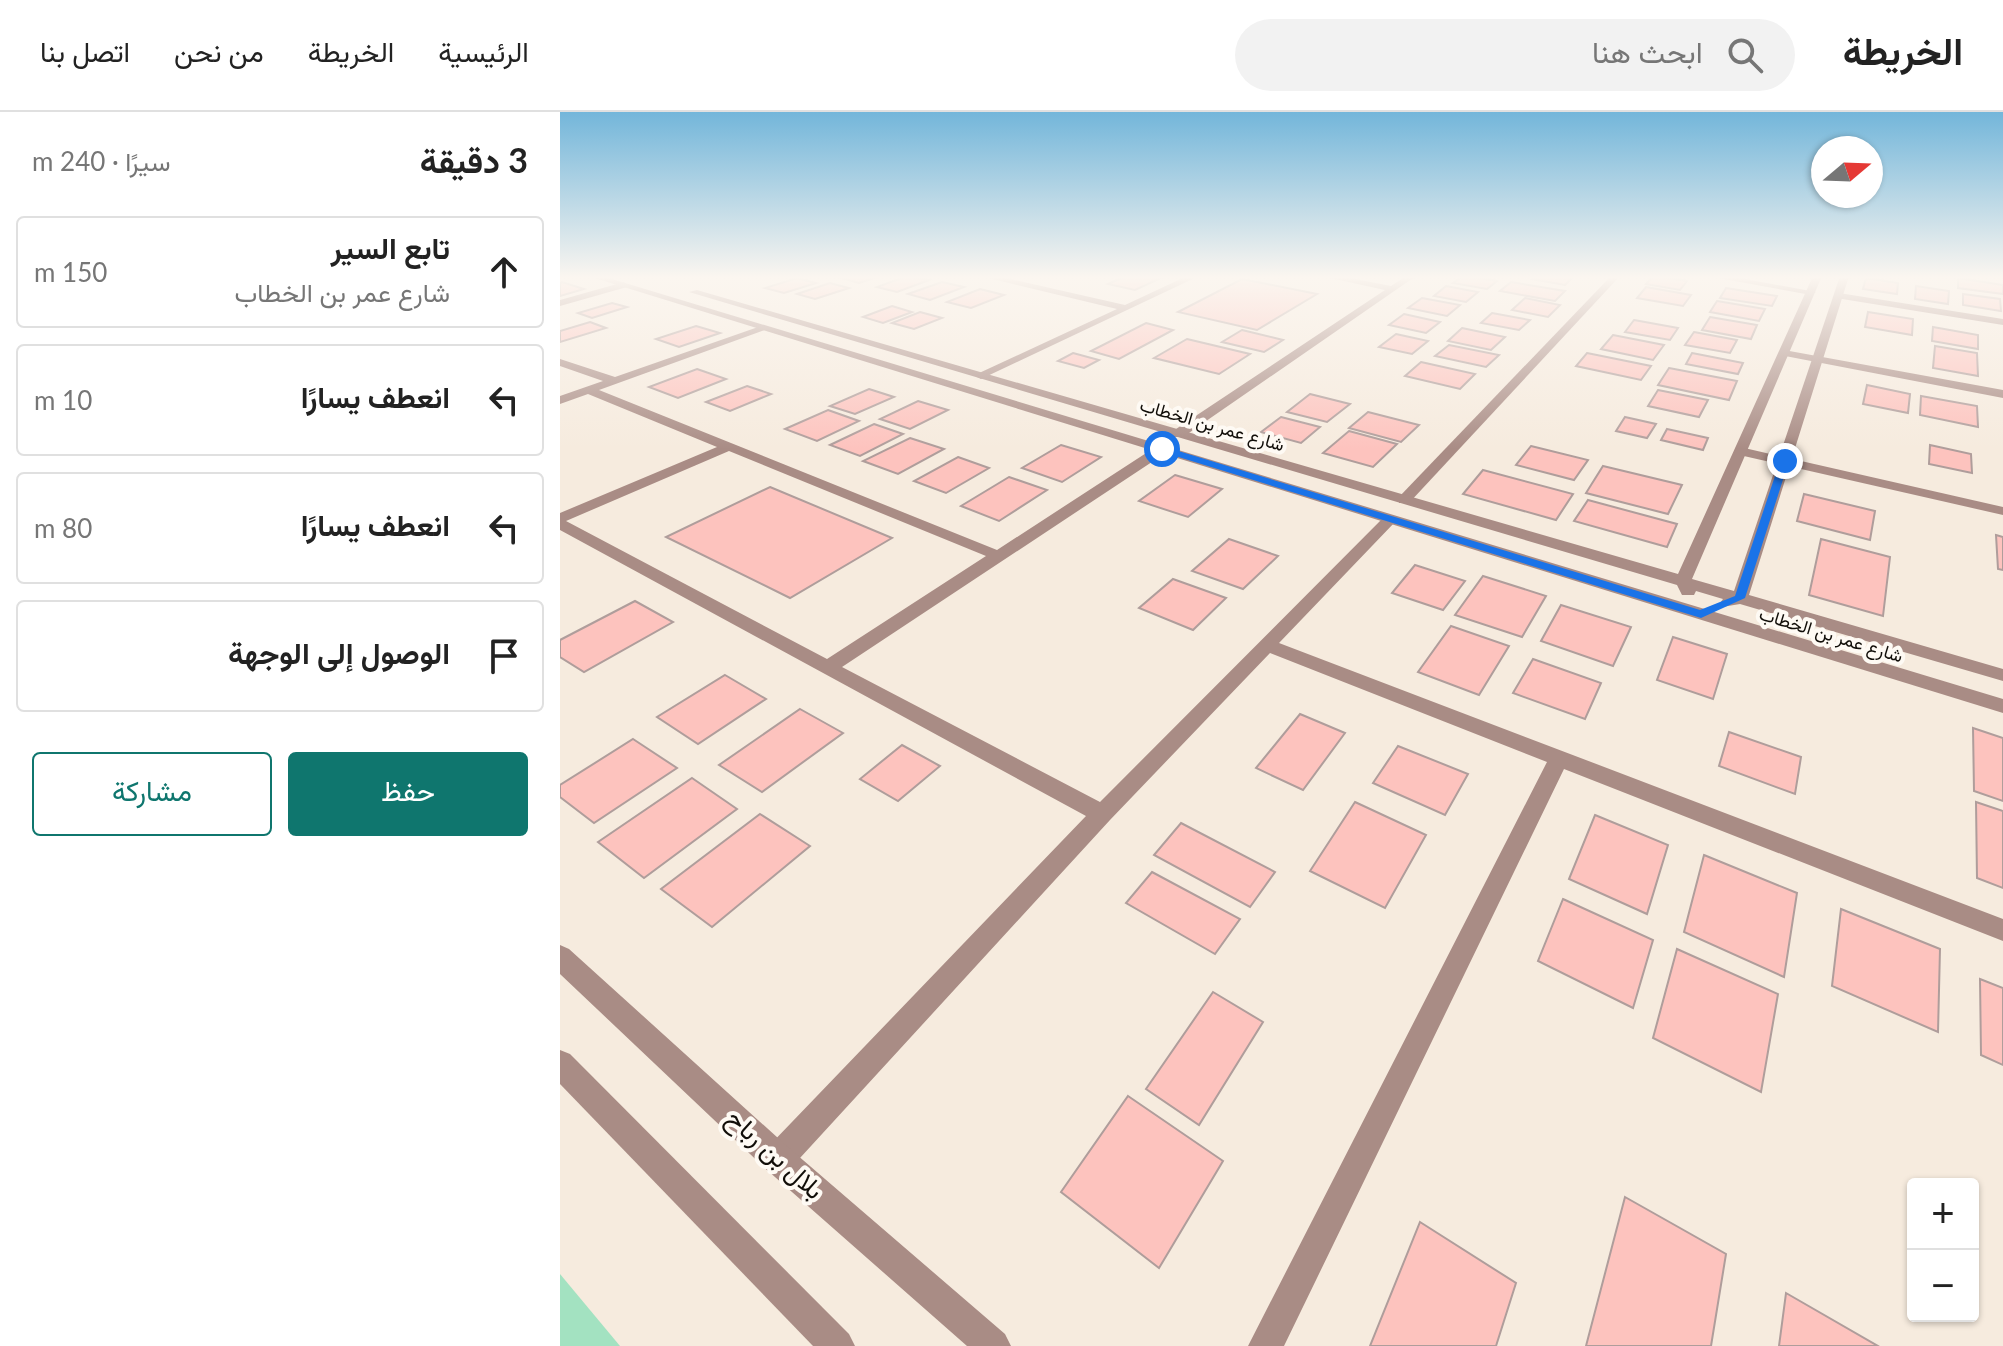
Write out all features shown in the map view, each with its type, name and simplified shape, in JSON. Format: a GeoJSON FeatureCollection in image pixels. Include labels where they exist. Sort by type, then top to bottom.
{"type":"FeatureCollection","features":[{"type":"Feature","properties":{"kind":"street"},"geometry":{"type":"LineString","coordinates":[[560,400],[749,334]]}},
{"type":"Feature","properties":{"kind":"street","name":"شارع عمر بن الخطاب"},"geometry":{"type":"LineString","coordinates":[[783,334],[1162,449],[1683,581],[2003,675]]}},
{"type":"Feature","properties":{"kind":"street","name":"شارع عمر بن الخطاب"},"geometry":{"type":"LineString","coordinates":[[836,334],[1178,434],[1701,614],[2003,706]]}},
{"type":"Feature","properties":{"kind":"street"},"geometry":{"type":"LineString","coordinates":[[981,376],[1071,334]]}},
{"type":"Feature","properties":{"kind":"street"},"geometry":{"type":"LineString","coordinates":[[1178,434],[1327,334]]}},
{"type":"Feature","properties":{"kind":"street"},"geometry":{"type":"LineString","coordinates":[[778,1159],[1102,814],[1562,334]]}},
{"type":"Feature","properties":{"kind":"street"},"geometry":{"type":"LineString","coordinates":[[1793,334],[1683,581],[1701,614],[1740,598],[1826,334]]}},
{"type":"Feature","properties":{"kind":"street"},"geometry":{"type":"LineString","coordinates":[[1784,353],[2003,394]]}},
{"type":"Feature","properties":{"kind":"street"},"geometry":{"type":"LineString","coordinates":[[560,362],[615,381]]}},
{"type":"Feature","properties":{"kind":"street"},"geometry":{"type":"LineString","coordinates":[[588,390],[999,556]]}},
{"type":"Feature","properties":{"kind":"street"},"geometry":{"type":"LineString","coordinates":[[560,521],[728,447]]}},
{"type":"Feature","properties":{"kind":"street"},"geometry":{"type":"LineString","coordinates":[[828,667],[1162,449]]}},
{"type":"Feature","properties":{"kind":"street"},"geometry":{"type":"LineString","coordinates":[[1740,451],[2003,511]]}},
{"type":"Feature","properties":{"kind":"street"},"geometry":{"type":"LineString","coordinates":[[560,521],[1102,814]]}},
{"type":"Feature","properties":{"kind":"street"},"geometry":{"type":"LineString","coordinates":[[1267,645],[2003,930]]}},
{"type":"Feature","properties":{"kind":"street"},"geometry":{"type":"LineString","coordinates":[[1266,1346],[1559,758]]}},
{"type":"Feature","properties":{"kind":"street","name":"بلال بن رباح"},"geometry":{"type":"LineString","coordinates":[[560,957],[778,1159],[993,1346]]}},
{"type":"Feature","properties":{"kind":"street"},"geometry":{"type":"LineString","coordinates":[[560,1064],[837,1346]]}},
{"type":"Feature","properties":{"kind":"green space"},"geometry":{"type":"Polygon","coordinates":[[[560,1274],[620,1346],[560,1346],[560,1274]]]}},
{"type":"Feature","properties":{"kind":"building"},"geometry":{"type":"Polygon","coordinates":[[[560,334],[588,334],[560,342],[560,334]]]}},
{"type":"Feature","properties":{"kind":"building"},"geometry":{"type":"Polygon","coordinates":[[[673,334],[718,334],[679,347],[656,339],[673,334]]]}},
{"type":"Feature","properties":{"kind":"building"},"geometry":{"type":"Polygon","coordinates":[[[1125,334],[1166,334],[1119,359],[1091,351],[1125,334]]]}},
{"type":"Feature","properties":{"kind":"building"},"geometry":{"type":"Polygon","coordinates":[[[1236,334],[1257,334],[1283,340],[1264,352],[1222,342],[1236,334]]]}},
{"type":"Feature","properties":{"kind":"building"},"geometry":{"type":"Polygon","coordinates":[[[1396,334],[1428,341],[1412,354],[1379,347],[1396,334]]]}},
{"type":"Feature","properties":{"kind":"building"},"geometry":{"type":"Polygon","coordinates":[[[1456,334],[1505,337],[1491,350],[1448,341],[1456,334]]]}},
{"type":"Feature","properties":{"kind":"building"},"geometry":{"type":"Polygon","coordinates":[[[1634,334],[1674,334],[1670,340],[1634,334]]]}},
{"type":"Feature","properties":{"kind":"building"},"geometry":{"type":"Polygon","coordinates":[[[1693,334],[1737,340],[1730,353],[1685,345],[1693,334]]]}},
{"type":"Feature","properties":{"kind":"building"},"geometry":{"type":"Polygon","coordinates":[[[1722,334],[1753,334],[1751,339],[1722,334]]]}},
{"type":"Feature","properties":{"kind":"building"},"geometry":{"type":"Polygon","coordinates":[[[1933,334],[1970,334],[1978,335],[1978,349],[1932,341],[1933,334]]]}},
{"type":"Feature","properties":{"kind":"building"},"geometry":{"type":"Polygon","coordinates":[[[1613,335],[1664,345],[1653,360],[1601,349],[1613,335]]]}},
{"type":"Feature","properties":{"kind":"building"},"geometry":{"type":"Polygon","coordinates":[[[1187,339],[1250,354],[1219,374],[1154,358],[1187,339]]]}},
{"type":"Feature","properties":{"kind":"building"},"geometry":{"type":"Polygon","coordinates":[[[1449,345],[1499,355],[1486,367],[1435,356],[1449,345]]]}},
{"type":"Feature","properties":{"kind":"building"},"geometry":{"type":"Polygon","coordinates":[[[1935,346],[1977,353],[1978,376],[1933,368],[1935,346]]]}},
{"type":"Feature","properties":{"kind":"building"},"geometry":{"type":"Polygon","coordinates":[[[1073,353],[1099,360],[1084,368],[1058,361],[1073,353]]]}},
{"type":"Feature","properties":{"kind":"building"},"geometry":{"type":"Polygon","coordinates":[[[1587,353],[1651,366],[1641,380],[1576,366],[1587,353]]]}},
{"type":"Feature","properties":{"kind":"building"},"geometry":{"type":"Polygon","coordinates":[[[1692,353],[1743,363],[1738,374],[1686,364],[1692,353]]]}},
{"type":"Feature","properties":{"kind":"building"},"geometry":{"type":"Polygon","coordinates":[[[1421,362],[1475,374],[1460,389],[1405,376],[1421,362]]]}},
{"type":"Feature","properties":{"kind":"building"},"geometry":{"type":"Polygon","coordinates":[[[1669,368],[1737,381],[1729,400],[1658,385],[1669,368]]]}},
{"type":"Feature","properties":{"kind":"building"},"geometry":{"type":"Polygon","coordinates":[[[697,369],[726,379],[678,398],[649,387],[697,369]]]}},
{"type":"Feature","properties":{"kind":"building"},"geometry":{"type":"Polygon","coordinates":[[[1867,385],[1910,394],[1908,413],[1863,404],[1867,385]]]}},
{"type":"Feature","properties":{"kind":"building"},"geometry":{"type":"Polygon","coordinates":[[[747,386],[771,394],[730,411],[706,402],[747,386]]]}},
{"type":"Feature","properties":{"kind":"building"},"geometry":{"type":"Polygon","coordinates":[[[869,389],[894,397],[855,414],[830,406],[869,389]]]}},
{"type":"Feature","properties":{"kind":"building"},"geometry":{"type":"Polygon","coordinates":[[[1658,390],[1708,400],[1699,417],[1648,406],[1658,390]]]}},
{"type":"Feature","properties":{"kind":"building"},"geometry":{"type":"Polygon","coordinates":[[[1310,394],[1350,404],[1327,422],[1287,412],[1310,394]]]}},
{"type":"Feature","properties":{"kind":"building"},"geometry":{"type":"Polygon","coordinates":[[[1921,396],[1977,406],[1978,427],[1920,415],[1921,396]]]}},
{"type":"Feature","properties":{"kind":"building"},"geometry":{"type":"Polygon","coordinates":[[[918,401],[948,410],[910,429],[880,419],[918,401]]]}},
{"type":"Feature","properties":{"kind":"building"},"geometry":{"type":"Polygon","coordinates":[[[828,410],[859,421],[817,441],[785,429],[828,410]]]}},
{"type":"Feature","properties":{"kind":"building"},"geometry":{"type":"Polygon","coordinates":[[[1368,412],[1419,425],[1401,442],[1349,428],[1368,412]]]}},
{"type":"Feature","properties":{"kind":"building"},"geometry":{"type":"Polygon","coordinates":[[[1281,417],[1320,427],[1301,443],[1261,432],[1281,417]]]}},
{"type":"Feature","properties":{"kind":"building"},"geometry":{"type":"Polygon","coordinates":[[[1625,417],[1656,424],[1647,438],[1616,431],[1625,417]]]}},
{"type":"Feature","properties":{"kind":"building"},"geometry":{"type":"Polygon","coordinates":[[[874,424],[903,434],[860,456],[830,445],[874,424]]]}},
{"type":"Feature","properties":{"kind":"building"},"geometry":{"type":"Polygon","coordinates":[[[1667,429],[1708,438],[1703,450],[1661,440],[1667,429]]]}},
{"type":"Feature","properties":{"kind":"building"},"geometry":{"type":"Polygon","coordinates":[[[1349,431],[1397,444],[1373,467],[1323,453],[1349,431]]]}},
{"type":"Feature","properties":{"kind":"building"},"geometry":{"type":"Polygon","coordinates":[[[910,438],[944,449],[898,474],[863,461],[910,438]]]}},
{"type":"Feature","properties":{"kind":"building"},"geometry":{"type":"Polygon","coordinates":[[[1061,445],[1101,457],[1062,482],[1022,468],[1061,445]]]}},
{"type":"Feature","properties":{"kind":"building"},"geometry":{"type":"Polygon","coordinates":[[[1930,445],[1971,454],[1972,473],[1929,464],[1930,445]]]}},
{"type":"Feature","properties":{"kind":"building"},"geometry":{"type":"Polygon","coordinates":[[[1531,446],[1588,460],[1574,480],[1516,465],[1531,446]]]}},
{"type":"Feature","properties":{"kind":"building"},"geometry":{"type":"Polygon","coordinates":[[[958,457],[989,468],[946,493],[914,481],[958,457]]]}},
{"type":"Feature","properties":{"kind":"building"},"geometry":{"type":"Polygon","coordinates":[[[1603,466],[1682,485],[1668,514],[1586,493],[1603,466]]]}},
{"type":"Feature","properties":{"kind":"building"},"geometry":{"type":"Polygon","coordinates":[[[1483,470],[1573,494],[1556,520],[1463,494],[1483,470]]]}},
{"type":"Feature","properties":{"kind":"building"},"geometry":{"type":"Polygon","coordinates":[[[1175,475],[1222,489],[1188,517],[1139,501],[1175,475]]]}},
{"type":"Feature","properties":{"kind":"building"},"geometry":{"type":"Polygon","coordinates":[[[1009,477],[1047,490],[999,521],[961,506],[1009,477]]]}},
{"type":"Feature","properties":{"kind":"building"},"geometry":{"type":"Polygon","coordinates":[[[770,487],[892,538],[790,598],[666,537],[770,487]]]}},
{"type":"Feature","properties":{"kind":"building"},"geometry":{"type":"Polygon","coordinates":[[[1804,494],[1875,511],[1870,540],[1797,521],[1804,494]]]}},
{"type":"Feature","properties":{"kind":"building"},"geometry":{"type":"Polygon","coordinates":[[[1588,500],[1677,524],[1667,547],[1574,521],[1588,500]]]}},
{"type":"Feature","properties":{"kind":"building"},"geometry":{"type":"Polygon","coordinates":[[[1996,535],[2003,537],[2003,570],[1998,569],[1996,535]]]}},
{"type":"Feature","properties":{"kind":"building"},"geometry":{"type":"Polygon","coordinates":[[[1229,539],[1278,556],[1243,589],[1192,571],[1229,539]]]}},
{"type":"Feature","properties":{"kind":"building"},"geometry":{"type":"Polygon","coordinates":[[[1821,539],[1890,557],[1883,616],[1809,595],[1821,539]]]}},
{"type":"Feature","properties":{"kind":"building"},"geometry":{"type":"Polygon","coordinates":[[[1415,565],[1465,581],[1443,610],[1392,593],[1415,565]]]}},
{"type":"Feature","properties":{"kind":"building"},"geometry":{"type":"Polygon","coordinates":[[[1483,576],[1546,596],[1522,637],[1455,615],[1483,576]]]}},
{"type":"Feature","properties":{"kind":"building"},"geometry":{"type":"Polygon","coordinates":[[[1173,579],[1226,598],[1193,630],[1139,608],[1173,579]]]}},
{"type":"Feature","properties":{"kind":"building"},"geometry":{"type":"Polygon","coordinates":[[[635,601],[673,622],[584,672],[560,657],[560,640],[635,601]]]}},
{"type":"Feature","properties":{"kind":"building"},"geometry":{"type":"Polygon","coordinates":[[[1561,605],[1631,627],[1613,666],[1541,641],[1561,605]]]}},
{"type":"Feature","properties":{"kind":"building"},"geometry":{"type":"Polygon","coordinates":[[[1451,626],[1509,646],[1479,695],[1418,672],[1451,626]]]}},
{"type":"Feature","properties":{"kind":"building"},"geometry":{"type":"Polygon","coordinates":[[[1673,637],[1727,654],[1713,699],[1657,680],[1673,637]]]}},
{"type":"Feature","properties":{"kind":"building"},"geometry":{"type":"Polygon","coordinates":[[[1533,659],[1601,683],[1585,719],[1513,693],[1533,659]]]}},
{"type":"Feature","properties":{"kind":"building"},"geometry":{"type":"Polygon","coordinates":[[[725,675],[766,699],[698,744],[657,717],[725,675]]]}},
{"type":"Feature","properties":{"kind":"building"},"geometry":{"type":"Polygon","coordinates":[[[800,709],[843,733],[762,792],[719,765],[800,709]]]}},
{"type":"Feature","properties":{"kind":"building"},"geometry":{"type":"Polygon","coordinates":[[[1300,714],[1345,733],[1303,790],[1256,768],[1300,714]]]}},
{"type":"Feature","properties":{"kind":"building"},"geometry":{"type":"Polygon","coordinates":[[[1973,728],[2003,738],[2003,801],[1974,791],[1973,728]]]}},
{"type":"Feature","properties":{"kind":"building"},"geometry":{"type":"Polygon","coordinates":[[[1729,732],[1801,757],[1795,794],[1719,766],[1729,732]]]}},
{"type":"Feature","properties":{"kind":"building"},"geometry":{"type":"Polygon","coordinates":[[[633,739],[677,768],[594,823],[560,797],[560,785],[633,739]]]}},
{"type":"Feature","properties":{"kind":"building"},"geometry":{"type":"Polygon","coordinates":[[[902,745],[940,766],[898,801],[860,779],[902,745]]]}},
{"type":"Feature","properties":{"kind":"building"},"geometry":{"type":"Polygon","coordinates":[[[1398,746],[1468,774],[1445,815],[1373,783],[1398,746]]]}},
{"type":"Feature","properties":{"kind":"building"},"geometry":{"type":"Polygon","coordinates":[[[692,778],[737,809],[644,878],[598,842],[692,778]]]}},
{"type":"Feature","properties":{"kind":"building"},"geometry":{"type":"Polygon","coordinates":[[[1355,802],[1426,835],[1385,908],[1310,871],[1355,802]]]}},
{"type":"Feature","properties":{"kind":"building"},"geometry":{"type":"Polygon","coordinates":[[[1976,802],[2003,811],[2003,888],[1977,878],[1976,802]]]}},
{"type":"Feature","properties":{"kind":"building"},"geometry":{"type":"Polygon","coordinates":[[[760,814],[810,846],[712,927],[661,889],[760,814]]]}},
{"type":"Feature","properties":{"kind":"building"},"geometry":{"type":"Polygon","coordinates":[[[1595,815],[1668,845],[1647,914],[1569,879],[1595,815]]]}},
{"type":"Feature","properties":{"kind":"building"},"geometry":{"type":"Polygon","coordinates":[[[1181,823],[1275,872],[1250,907],[1154,855],[1181,823]]]}},
{"type":"Feature","properties":{"kind":"building"},"geometry":{"type":"Polygon","coordinates":[[[1704,855],[1797,893],[1784,977],[1684,932],[1704,855]]]}},
{"type":"Feature","properties":{"kind":"building"},"geometry":{"type":"Polygon","coordinates":[[[1152,872],[1240,919],[1215,954],[1126,903],[1152,872]]]}},
{"type":"Feature","properties":{"kind":"building"},"geometry":{"type":"Polygon","coordinates":[[[1563,899],[1653,940],[1633,1008],[1538,961],[1563,899]]]}},
{"type":"Feature","properties":{"kind":"building"},"geometry":{"type":"Polygon","coordinates":[[[1841,909],[1940,949],[1938,1032],[1832,986],[1841,909]]]}},
{"type":"Feature","properties":{"kind":"building"},"geometry":{"type":"Polygon","coordinates":[[[1677,949],[1778,994],[1761,1092],[1653,1038],[1677,949]]]}},
{"type":"Feature","properties":{"kind":"building"},"geometry":{"type":"Polygon","coordinates":[[[1980,979],[2003,988],[2003,1065],[1981,1055],[1980,979]]]}},
{"type":"Feature","properties":{"kind":"building"},"geometry":{"type":"Polygon","coordinates":[[[1213,992],[1263,1022],[1199,1125],[1146,1089],[1213,992]]]}},
{"type":"Feature","properties":{"kind":"building"},"geometry":{"type":"Polygon","coordinates":[[[1128,1096],[1223,1161],[1159,1268],[1061,1192],[1128,1096]]]}},
{"type":"Feature","properties":{"kind":"building"},"geometry":{"type":"Polygon","coordinates":[[[1625,1197],[1726,1254],[1711,1346],[1586,1346],[1625,1197]]]}},
{"type":"Feature","properties":{"kind":"building"},"geometry":{"type":"Polygon","coordinates":[[[1420,1222],[1516,1283],[1496,1346],[1370,1346],[1420,1222]]]}},
{"type":"Feature","properties":{"kind":"building"},"geometry":{"type":"Polygon","coordinates":[[[1786,1293],[1878,1346],[1779,1346],[1786,1293]]]}},
{"type":"Feature","properties":{"kind":"route"},"geometry":{"type":"LineString","coordinates":[[1162,449],[1701,614],[1740,598],[1785,461]]}}]}
